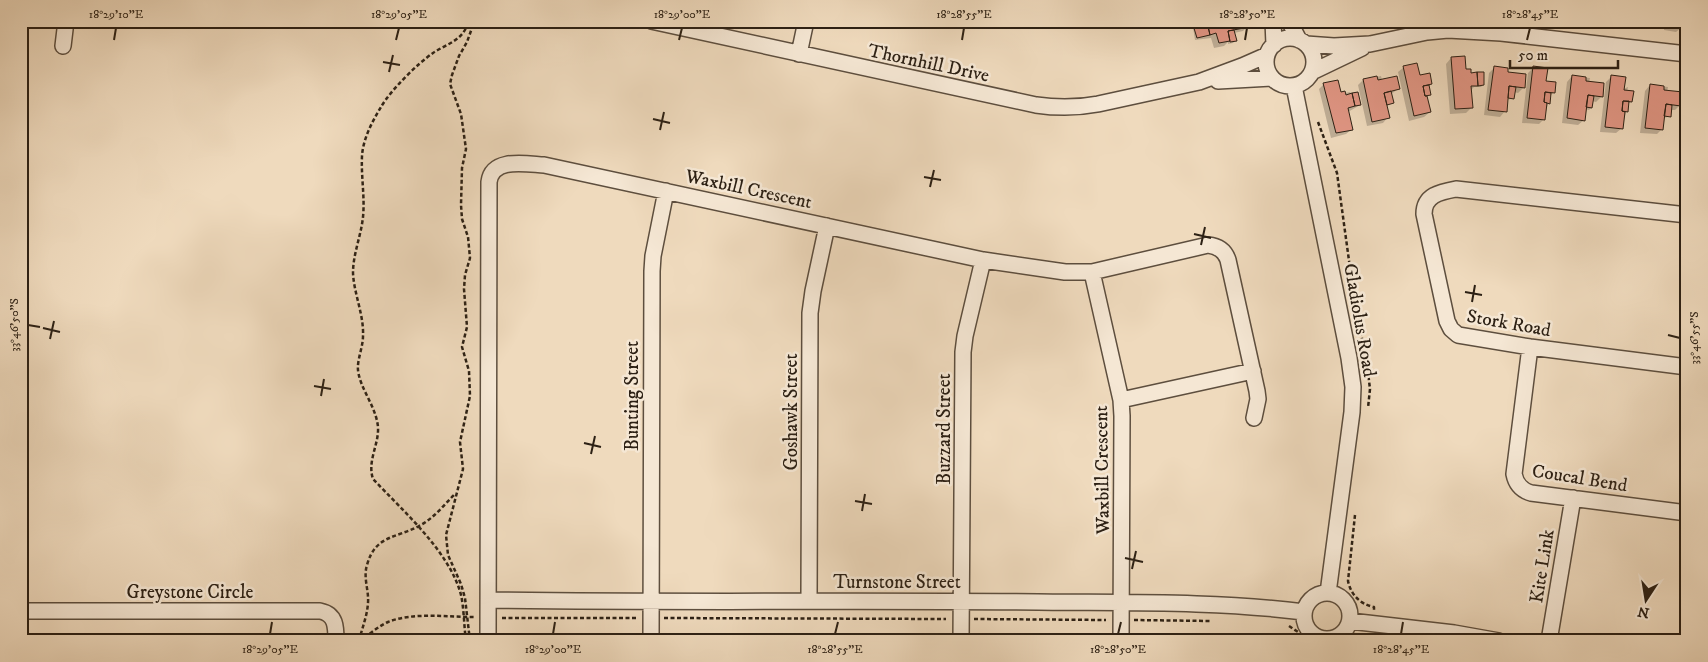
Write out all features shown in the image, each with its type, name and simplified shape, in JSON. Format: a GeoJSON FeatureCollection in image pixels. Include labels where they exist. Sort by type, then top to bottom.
{"type":"FeatureCollection","features":[{"type":"Feature","properties":{"kind":"street"},"geometry":{"type":"LineString","coordinates":[[63,46],[66,21]]}},
{"type":"Feature","properties":{"kind":"street","name":"Thornhill Drive"},"geometry":{"type":"LineString","coordinates":[[651,21],[1052,108],[1081,107],[1098,104],[1199,82],[1242,66],[1270,50]]}},
{"type":"Feature","properties":{"kind":"street"},"geometry":{"type":"LineString","coordinates":[[799,54],[806,21]]}},
{"type":"Feature","properties":{"kind":"street"},"geometry":{"type":"LineString","coordinates":[[1273,21],[1270,50],[1266,63],[1268,71],[1278,84],[1294,86],[1302,84],[1308,79],[1312,72],[1313,57],[1289,21]]}},
{"type":"Feature","properties":{"kind":"street"},"geometry":{"type":"LineString","coordinates":[[1270,50],[1284,39],[1292,38],[1302,42],[1334,46],[1370,44],[1427,32],[1448,30],[1501,33],[1687,54]]}},
{"type":"Feature","properties":{"kind":"street"},"geometry":{"type":"LineString","coordinates":[[1312,72],[1370,44]]}},
{"type":"Feature","properties":{"kind":"street","name":"Thornhill Drive"},"geometry":{"type":"LineString","coordinates":[[1199,82],[1272,78]]}},
{"type":"Feature","properties":{"kind":"street","name":"Gladiolus Road"},"geometry":{"type":"LineString","coordinates":[[1294,86],[1349,358],[1353,388],[1352,412],[1328,593]]}},
{"type":"Feature","properties":{"kind":"street","name":"Waxbill Crescent"},"geometry":{"type":"LineString","coordinates":[[488,641],[490,176],[494,169],[501,165],[544,165],[983,260],[1065,272],[1092,272],[1121,400],[1121,641]]}},
{"type":"Feature","properties":{"kind":"street","name":"Stork Road"},"geometry":{"type":"LineString","coordinates":[[1687,215],[1467,190],[1445,191],[1432,196],[1426,204],[1424,214],[1447,321],[1451,329],[1458,335],[1530,347],[1687,367]]}},
{"type":"Feature","properties":{"kind":"street","name":"Bunting Street"},"geometry":{"type":"LineString","coordinates":[[651,641],[652,256],[666,191]]}},
{"type":"Feature","properties":{"kind":"street","name":"Goshawk Street"},"geometry":{"type":"LineString","coordinates":[[809,600],[810,312],[828,226]]}},
{"type":"Feature","properties":{"kind":"street"},"geometry":{"type":"LineString","coordinates":[[1092,272],[1208,245],[1218,247],[1227,256],[1253,371],[1258,399],[1254,418]]}},
{"type":"Feature","properties":{"kind":"street","name":"Buzzard Street"},"geometry":{"type":"LineString","coordinates":[[961,641],[963,352],[983,260]]}},
{"type":"Feature","properties":{"kind":"street","name":"Coucal Bend"},"geometry":{"type":"LineString","coordinates":[[1530,347],[1514,469],[1515,479],[1520,488],[1525,491],[1687,513]]}},
{"type":"Feature","properties":{"kind":"street"},"geometry":{"type":"LineString","coordinates":[[1121,400],[1253,371]]}},
{"type":"Feature","properties":{"kind":"street","name":"Kite Link"},"geometry":{"type":"LineString","coordinates":[[1549,641],[1572,498]]}},
{"type":"Feature","properties":{"kind":"street"},"geometry":{"type":"LineString","coordinates":[[1328,593],[1336,595],[1348,605],[1350,621],[1342,634],[1335,638],[1319,638],[1312,634],[1307,627],[1304,620],[1304,612],[1313,598],[1320,594],[1328,593]]}},
{"type":"Feature","properties":{"kind":"street","name":"Turnstone Street"},"geometry":{"type":"LineString","coordinates":[[489,600],[651,602],[809,600],[1121,603],[1259,606],[1304,612]]}},
{"type":"Feature","properties":{"kind":"street","name":"Greystone Circle"},"geometry":{"type":"LineString","coordinates":[[21,611],[320,611],[329,614],[333,618],[336,641]]}},
{"type":"Feature","properties":{"kind":"street"},"geometry":{"type":"LineString","coordinates":[[1350,621],[1454,633],[1499,641]]}},
{"type":"Feature","properties":{"kind":"path"},"geometry":{"type":"LineString","coordinates":[[466,641],[461,595],[448,567],[419,526],[373,479],[371,462],[378,427],[375,411],[358,370],[363,336],[353,274],[354,259],[363,216],[362,155],[368,132],[393,90],[433,52],[458,38],[467,27],[468,21]]}},
{"type":"Feature","properties":{"kind":"path"},"geometry":{"type":"LineString","coordinates":[[470,641],[461,584],[448,555],[446,535],[462,469],[460,442],[470,396],[468,371],[462,347],[467,327],[464,289],[465,275],[470,258],[468,237],[462,219],[461,205],[462,168],[466,149],[461,114],[450,84],[459,56],[468,42],[472,21]]}},
{"type":"Feature","properties":{"kind":"path"},"geometry":{"type":"LineString","coordinates":[[455,493],[430,519],[419,526],[394,534],[378,543],[371,553],[366,566],[365,580],[368,605],[359,641],[375,628],[391,621],[416,617],[1215,621]]}},
{"type":"Feature","properties":{"kind":"path"},"geometry":{"type":"LineString","coordinates":[[1288,626],[1300,634],[1306,641]]}},
{"type":"Feature","properties":{"kind":"building"},"geometry":{"type":"Polygon","coordinates":[[[1248,21],[1249,27],[1228,31],[1230,41],[1219,43],[1216,33],[1210,35],[1207,22],[1248,21]]]}},
{"type":"Feature","properties":{"kind":"building"},"geometry":{"type":"Polygon","coordinates":[[[1640,21],[1640,24],[1625,22],[1640,21]]]}},
{"type":"Feature","properties":{"kind":"building"},"geometry":{"type":"Polygon","coordinates":[[[1669,21],[1684,21],[1683,27],[1668,25],[1669,21]]]}},
{"type":"Feature","properties":{"kind":"building"},"geometry":{"type":"Polygon","coordinates":[[[1207,22],[1210,35],[1197,38],[1193,25],[1207,22]]]}},
{"type":"Feature","properties":{"kind":"building"},"geometry":{"type":"Polygon","coordinates":[[[1234,30],[1237,41],[1230,42],[1228,31],[1234,30]]]}},
{"type":"Feature","properties":{"kind":"building"},"geometry":{"type":"Polygon","coordinates":[[[1465,56],[1466,69],[1471,69],[1471,73],[1477,72],[1478,86],[1471,86],[1473,108],[1455,109],[1451,57],[1465,56]]]}},
{"type":"Feature","properties":{"kind":"building"},"geometry":{"type":"Polygon","coordinates":[[[1417,63],[1420,75],[1430,73],[1432,84],[1423,86],[1431,112],[1414,116],[1403,66],[1417,63]]]}},
{"type":"Feature","properties":{"kind":"building"},"geometry":{"type":"Polygon","coordinates":[[[1494,66],[1508,68],[1508,72],[1526,74],[1525,88],[1509,86],[1507,112],[1488,110],[1494,66]]]}},
{"type":"Feature","properties":{"kind":"building"},"geometry":{"type":"Polygon","coordinates":[[[1533,66],[1548,68],[1546,81],[1556,82],[1555,93],[1545,92],[1544,102],[1547,103],[1545,120],[1527,118],[1533,66]]]}},
{"type":"Feature","properties":{"kind":"building"},"geometry":{"type":"Polygon","coordinates":[[[1477,72],[1484,72],[1484,85],[1478,86],[1477,72]]]}},
{"type":"Feature","properties":{"kind":"building"},"geometry":{"type":"Polygon","coordinates":[[[1572,75],[1586,77],[1586,81],[1604,83],[1603,97],[1588,95],[1585,121],[1567,118],[1572,75]]]}},
{"type":"Feature","properties":{"kind":"building"},"geometry":{"type":"Polygon","coordinates":[[[1611,75],[1626,77],[1624,90],[1634,91],[1632,102],[1623,101],[1622,111],[1625,112],[1623,129],[1605,127],[1611,75]]]}},
{"type":"Feature","properties":{"kind":"building"},"geometry":{"type":"Polygon","coordinates":[[[1377,76],[1378,80],[1397,76],[1400,89],[1384,93],[1390,118],[1372,122],[1363,79],[1377,76]]]}},
{"type":"Feature","properties":{"kind":"building"},"geometry":{"type":"Polygon","coordinates":[[[1338,80],[1341,92],[1345,91],[1346,95],[1352,93],[1355,106],[1348,108],[1353,130],[1336,133],[1323,83],[1338,80]]]}},
{"type":"Feature","properties":{"kind":"building"},"geometry":{"type":"Polygon","coordinates":[[[1650,84],[1664,86],[1664,90],[1683,92],[1681,106],[1666,104],[1663,130],[1645,128],[1650,84]]]}},
{"type":"Feature","properties":{"kind":"building"},"geometry":{"type":"Polygon","coordinates":[[[1429,85],[1431,95],[1425,96],[1423,86],[1429,85]]]}},
{"type":"Feature","properties":{"kind":"building"},"geometry":{"type":"Polygon","coordinates":[[[1509,86],[1516,87],[1514,99],[1508,98],[1509,86]]]}},
{"type":"Feature","properties":{"kind":"building"},"geometry":{"type":"Polygon","coordinates":[[[1391,91],[1394,103],[1387,105],[1384,93],[1391,91]]]}},
{"type":"Feature","properties":{"kind":"building"},"geometry":{"type":"Polygon","coordinates":[[[1358,92],[1361,105],[1355,106],[1352,93],[1358,92]]]}},
{"type":"Feature","properties":{"kind":"building"},"geometry":{"type":"Polygon","coordinates":[[[1545,92],[1551,93],[1550,104],[1544,102],[1545,92]]]}},
{"type":"Feature","properties":{"kind":"building"},"geometry":{"type":"Polygon","coordinates":[[[1588,95],[1594,96],[1592,108],[1586,107],[1588,95]]]}},
{"type":"Feature","properties":{"kind":"building"},"geometry":{"type":"Polygon","coordinates":[[[1623,101],[1629,101],[1628,112],[1622,111],[1623,101]]]}},
{"type":"Feature","properties":{"kind":"building"},"geometry":{"type":"Polygon","coordinates":[[[1666,104],[1672,105],[1671,117],[1664,116],[1666,104]]]}}]}
